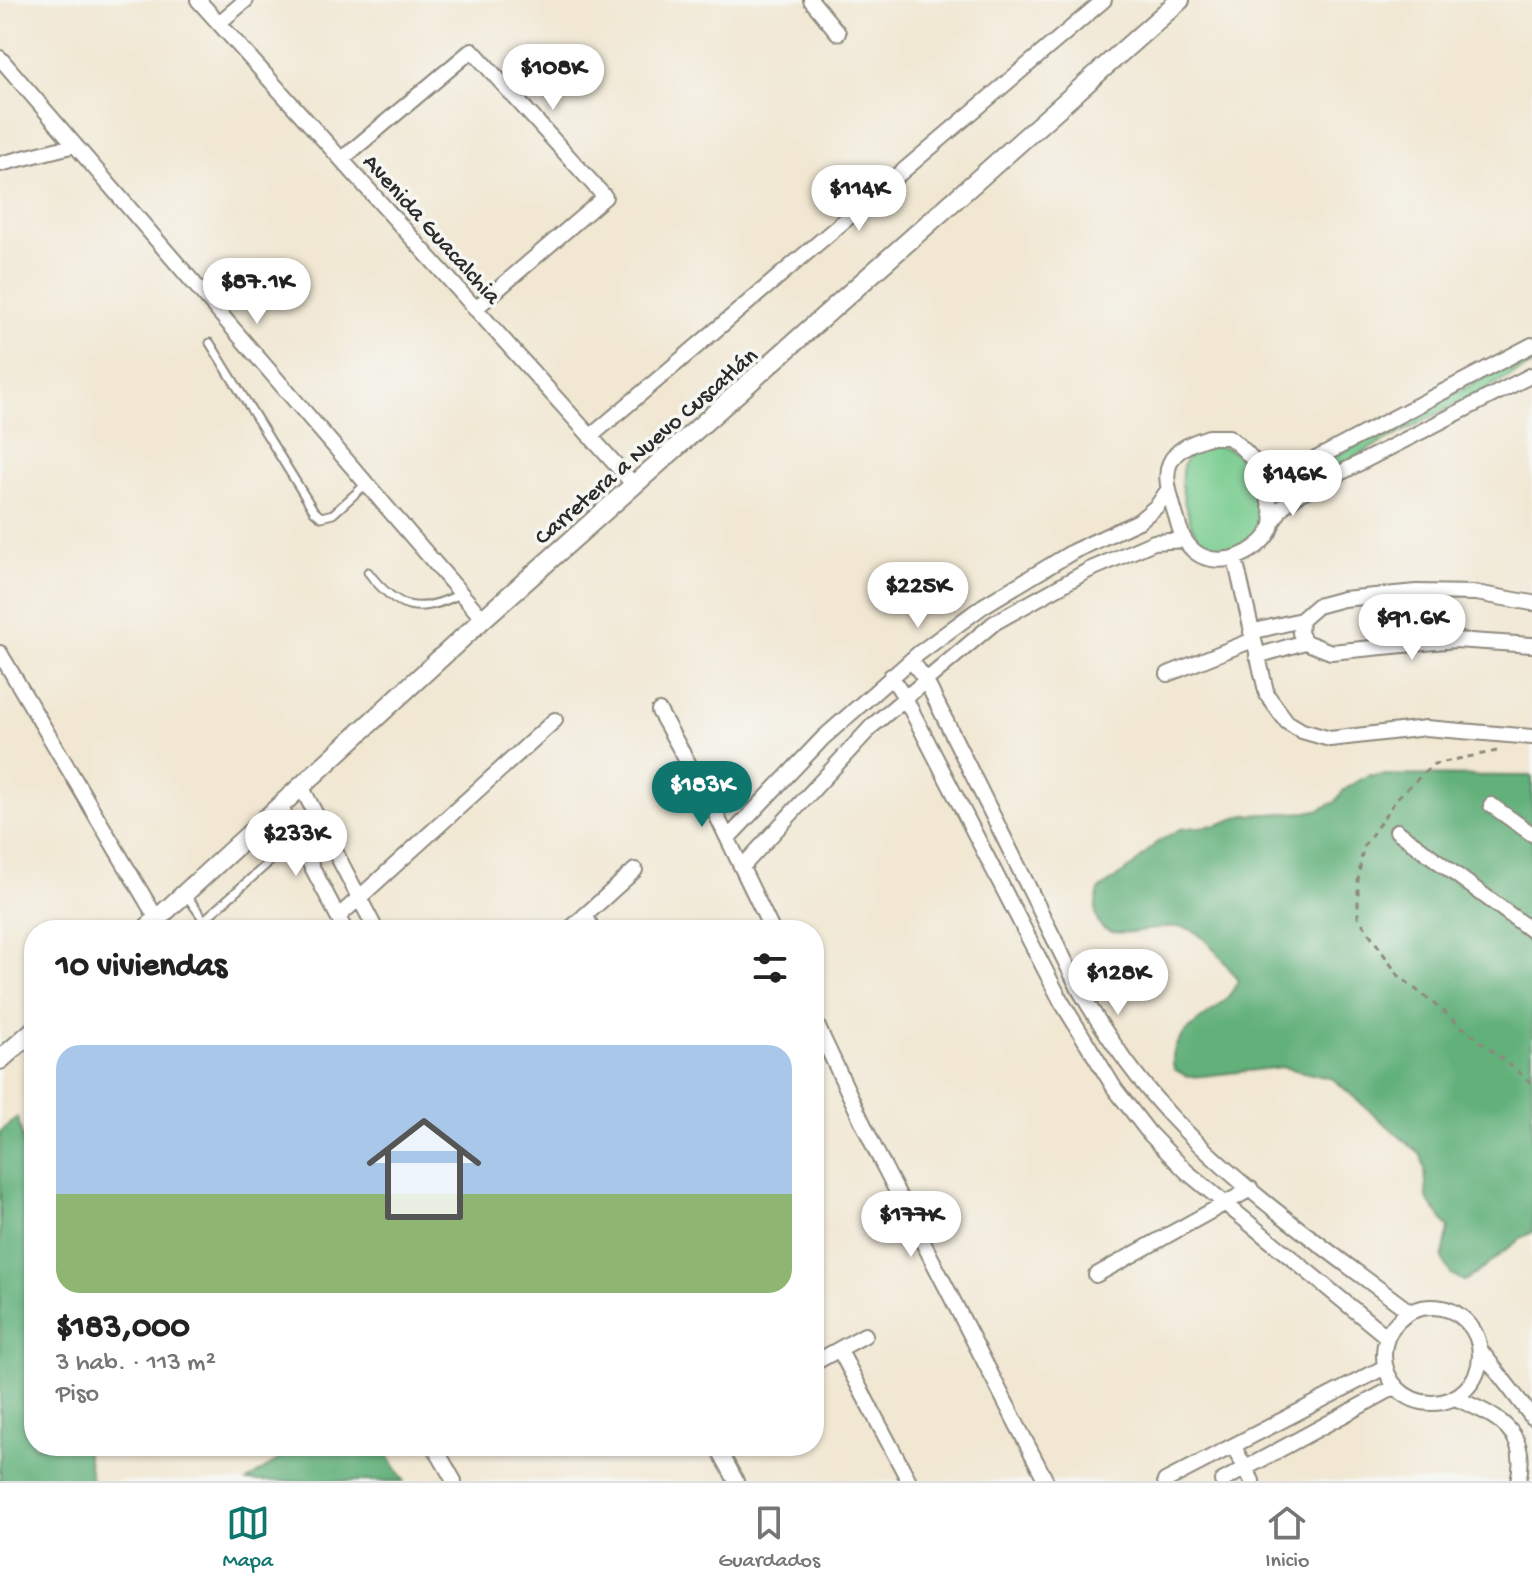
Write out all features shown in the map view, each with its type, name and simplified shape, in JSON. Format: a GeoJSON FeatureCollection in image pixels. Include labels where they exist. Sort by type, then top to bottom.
{"type":"FeatureCollection","features":[{"type":"Feature","properties":{"kind":"street","name":"Avenida Guacalchia"},"geometry":{"type":"LineString","coordinates":[[198,0],[635,486]]}},
{"type":"Feature","properties":{"kind":"street"},"geometry":{"type":"LineString","coordinates":[[220,22],[246,0]]}},
{"type":"Feature","properties":{"kind":"street"},"geometry":{"type":"LineString","coordinates":[[811,0],[838,33]]}},
{"type":"Feature","properties":{"kind":"street"},"geometry":{"type":"LineString","coordinates":[[590,437],[1104,0]]}},
{"type":"Feature","properties":{"kind":"street","name":"Carretera a Nuevo Cuscatlán"},"geometry":{"type":"LineString","coordinates":[[157,920],[483,619],[1180,0]]}},
{"type":"Feature","properties":{"kind":"street"},"geometry":{"type":"LineString","coordinates":[[342,159],[472,50],[605,197],[475,309]]}},
{"type":"Feature","properties":{"kind":"street"},"geometry":{"type":"LineString","coordinates":[[0,58],[483,619]]}},
{"type":"Feature","properties":{"kind":"street"},"geometry":{"type":"LineString","coordinates":[[0,164],[75,145]]}},
{"type":"Feature","properties":{"kind":"street"},"geometry":{"type":"LineString","coordinates":[[1532,345],[1291,472],[1275,473],[1258,464],[1229,437],[1209,437],[1190,443],[1174,455],[1168,469],[1168,490],[1184,540],[1202,555],[1224,561],[1235,559],[1263,540],[1282,507],[1299,494],[1532,375]]}},
{"type":"Feature","properties":{"kind":"street"},"geometry":{"type":"LineString","coordinates":[[1258,464],[1274,520]]}},
{"type":"Feature","properties":{"kind":"street"},"geometry":{"type":"LineString","coordinates":[[728,838],[823,738],[911,660],[983,606],[1074,551],[1139,521],[1157,506],[1168,490]]}},
{"type":"Feature","properties":{"kind":"street"},"geometry":{"type":"LineString","coordinates":[[742,867],[834,766],[904,696],[994,623],[1089,570],[1154,542],[1184,540]]}},
{"type":"Feature","properties":{"kind":"street"},"geometry":{"type":"LineString","coordinates":[[1235,559],[1267,695],[1287,722],[1302,731],[1330,739],[1426,728],[1532,737]]}},
{"type":"Feature","properties":{"kind":"street"},"geometry":{"type":"LineString","coordinates":[[1168,674],[1252,636],[1301,620],[1317,606],[1343,599],[1416,592],[1476,593],[1532,603]]}},
{"type":"Feature","properties":{"kind":"street"},"geometry":{"type":"LineString","coordinates":[[1301,620],[1300,633],[1305,642]]}},
{"type":"Feature","properties":{"kind":"street"},"geometry":{"type":"LineString","coordinates":[[1257,656],[1305,642],[1331,652],[1455,640],[1532,645]]}},
{"type":"Feature","properties":{"kind":"street"},"geometry":{"type":"LineString","coordinates":[[0,653],[148,920]]}},
{"type":"Feature","properties":{"kind":"street"},"geometry":{"type":"LineString","coordinates":[[911,660],[925,679],[1008,850],[1102,1029],[1134,1072],[1170,1115],[1251,1189],[1410,1312]]}},
{"type":"Feature","properties":{"kind":"street"},"geometry":{"type":"LineString","coordinates":[[891,676],[1033,948],[1084,1041],[1115,1089],[1149,1133],[1187,1172],[1387,1337]]}},
{"type":"Feature","properties":{"kind":"street"},"geometry":{"type":"LineString","coordinates":[[659,711],[728,838],[767,920]]}},
{"type":"Feature","properties":{"kind":"street"},"geometry":{"type":"LineString","coordinates":[[343,920],[359,897],[555,720]]}},
{"type":"Feature","properties":{"kind":"street"},"geometry":{"type":"LineString","coordinates":[[302,788],[371,920]]}},
{"type":"Feature","properties":{"kind":"street"},"geometry":{"type":"LineString","coordinates":[[1491,805],[1532,834]]}},
{"type":"Feature","properties":{"kind":"street"},"geometry":{"type":"LineString","coordinates":[[281,808],[339,920]]}},
{"type":"Feature","properties":{"kind":"street"},"geometry":{"type":"LineString","coordinates":[[1397,831],[1532,931]]}},
{"type":"Feature","properties":{"kind":"street"},"geometry":{"type":"LineString","coordinates":[[580,920],[635,870]]}},
{"type":"Feature","properties":{"kind":"street"},"geometry":{"type":"LineString","coordinates":[[585,915],[588,920]]}},
{"type":"Feature","properties":{"kind":"street"},"geometry":{"type":"LineString","coordinates":[[0,1060],[24,1039]]}},
{"type":"Feature","properties":{"kind":"street"},"geometry":{"type":"LineString","coordinates":[[824,1040],[876,1151],[1046,1481]]}},
{"type":"Feature","properties":{"kind":"street"},"geometry":{"type":"LineString","coordinates":[[1096,1275],[1251,1189]]}},
{"type":"Feature","properties":{"kind":"street"},"geometry":{"type":"LineString","coordinates":[[1481,1351],[1475,1378],[1463,1393],[1446,1402],[1427,1404],[1410,1399],[1395,1387],[1385,1367],[1387,1337],[1400,1319],[1410,1312],[1433,1307],[1456,1313],[1473,1329],[1481,1351],[1532,1417]]}},
{"type":"Feature","properties":{"kind":"street"},"geometry":{"type":"LineString","coordinates":[[824,1357],[865,1335]]}},
{"type":"Feature","properties":{"kind":"street"},"geometry":{"type":"LineString","coordinates":[[839,1349],[909,1481]]}},
{"type":"Feature","properties":{"kind":"street"},"geometry":{"type":"LineString","coordinates":[[1165,1481],[1385,1367]]}},
{"type":"Feature","properties":{"kind":"street"},"geometry":{"type":"LineString","coordinates":[[1222,1481],[1249,1475],[1395,1387]]}},
{"type":"Feature","properties":{"kind":"street"},"geometry":{"type":"LineString","coordinates":[[1455,1398],[1496,1416],[1512,1431],[1520,1452],[1518,1481]]}},
{"type":"Feature","properties":{"kind":"street"},"geometry":{"type":"LineString","coordinates":[[1234,1447],[1249,1475]]}},
{"type":"Feature","properties":{"kind":"street"},"geometry":{"type":"LineString","coordinates":[[440,1456],[454,1481]]}},
{"type":"Feature","properties":{"kind":"street"},"geometry":{"type":"LineString","coordinates":[[722,1456],[736,1481]]}},
{"type":"Feature","properties":{"kind":"lane"},"geometry":{"type":"LineString","coordinates":[[210,343],[314,511],[321,517],[333,514],[367,483]]}},
{"type":"Feature","properties":{"kind":"lane"},"geometry":{"type":"LineString","coordinates":[[368,572],[378,584],[405,604],[419,608],[437,605],[462,593]]}},
{"type":"Feature","properties":{"kind":"lane"},"geometry":{"type":"LineString","coordinates":[[186,894],[204,920],[275,857],[256,829]]}},
{"type":"Feature","properties":{"kind":"path"},"geometry":{"type":"LineString","coordinates":[[1504,750],[1434,764],[1398,797],[1363,847],[1358,881],[1358,917],[1398,975],[1532,1083]]}},
{"type":"Feature","properties":{"kind":"green space"},"geometry":{"type":"Polygon","coordinates":[[[1532,353],[1532,365],[1294,488],[1288,484],[1289,480],[1532,353]]]}},
{"type":"Feature","properties":{"kind":"green space"},"geometry":{"type":"Polygon","coordinates":[[[1213,446],[1228,449],[1246,462],[1252,475],[1258,508],[1258,524],[1252,538],[1225,548],[1209,547],[1200,539],[1189,518],[1183,491],[1186,460],[1213,446]]]}},
{"type":"Feature","properties":{"kind":"green space"},"geometry":{"type":"Polygon","coordinates":[[[1368,775],[1532,776],[1532,1232],[1464,1281],[1451,1274],[1442,1259],[1449,1228],[1427,1199],[1421,1155],[1333,1079],[1282,1067],[1188,1077],[1174,1069],[1173,1054],[1178,1042],[1220,1005],[1238,981],[1215,950],[1193,931],[1172,927],[1123,933],[1109,931],[1100,925],[1096,912],[1099,890],[1134,865],[1156,843],[1180,829],[1217,825],[1245,815],[1321,809],[1335,802],[1344,790],[1368,775]]]}},
{"type":"Feature","properties":{"kind":"green space"},"geometry":{"type":"Polygon","coordinates":[[[18,1117],[24,1147],[24,1456],[87,1456],[92,1481],[0,1481],[0,1132],[18,1117]]]}},
{"type":"Feature","properties":{"kind":"green space"},"geometry":{"type":"Polygon","coordinates":[[[283,1456],[388,1456],[404,1481],[247,1481],[283,1456]]]}}]}
